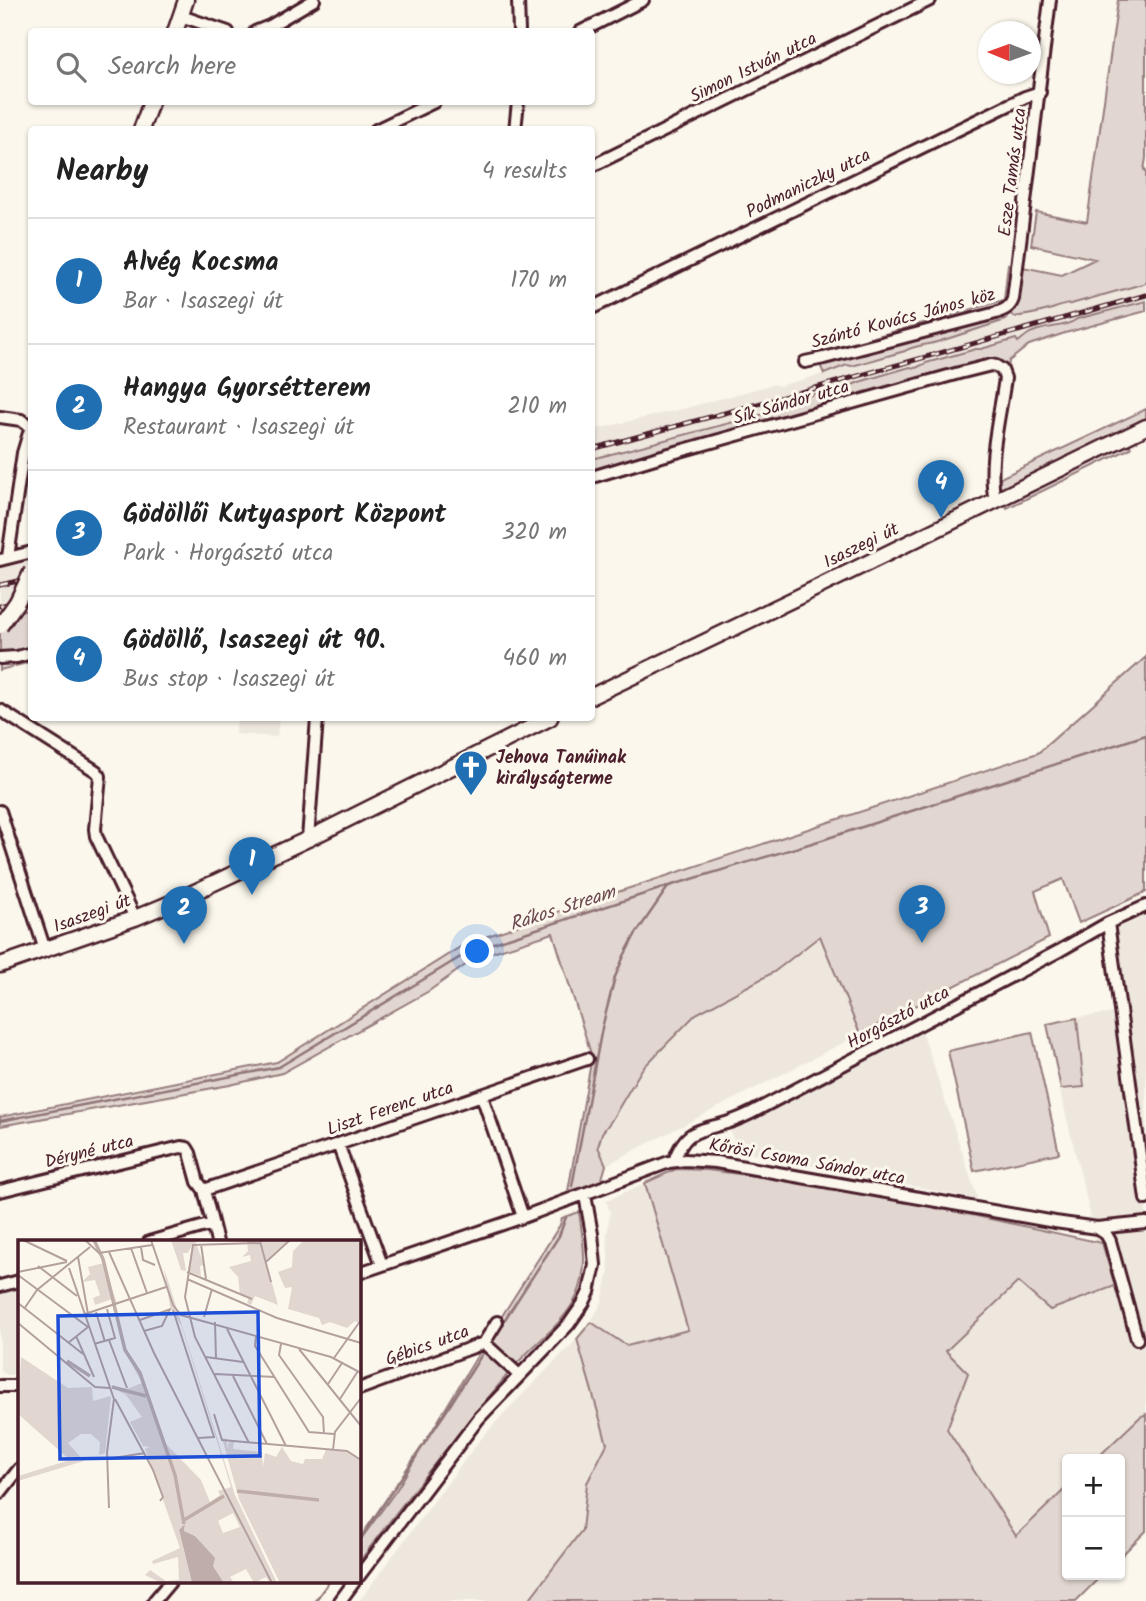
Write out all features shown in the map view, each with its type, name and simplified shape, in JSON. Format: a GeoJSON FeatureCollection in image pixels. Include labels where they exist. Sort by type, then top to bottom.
{"type":"FeatureCollection","features":[{"type":"Feature","properties":{"kind":"main road"},"geometry":{"type":"LineString","coordinates":[[177,28],[186,0]]}},
{"type":"Feature","properties":{"kind":"main road"},"geometry":{"type":"LineString","coordinates":[[142,126],[150,105]]}},
{"type":"Feature","properties":{"kind":"main road","name":"Isaszegi út"},"geometry":{"type":"LineString","coordinates":[[595,695],[1146,427]]}},
{"type":"Feature","properties":{"kind":"main road"},"geometry":{"type":"LineString","coordinates":[[0,626],[17,602],[28,579]]}},
{"type":"Feature","properties":{"kind":"main road","name":"Isaszegi út"},"geometry":{"type":"LineString","coordinates":[[0,965],[135,918],[308,839],[544,721]]}},
{"type":"Feature","properties":{"kind":"street"},"geometry":{"type":"LineString","coordinates":[[265,28],[314,0]]}},
{"type":"Feature","properties":{"kind":"street"},"geometry":{"type":"LineString","coordinates":[[519,0],[519,28]]}},
{"type":"Feature","properties":{"kind":"street"},"geometry":{"type":"LineString","coordinates":[[588,28],[643,0]]}},
{"type":"Feature","properties":{"kind":"street","name":"Simon István utca"},"geometry":{"type":"LineString","coordinates":[[595,165],[930,0]]}},
{"type":"Feature","properties":{"kind":"street","name":"Esze Tamás utca"},"geometry":{"type":"LineString","coordinates":[[1009,306],[1013,299],[1050,0]]}},
{"type":"Feature","properties":{"kind":"street"},"geometry":{"type":"LineString","coordinates":[[181,16],[216,28]]}},
{"type":"Feature","properties":{"kind":"street","name":"Podmaniczky utca"},"geometry":{"type":"LineString","coordinates":[[595,307],[1040,92]]}},
{"type":"Feature","properties":{"kind":"street"},"geometry":{"type":"LineString","coordinates":[[396,124],[429,105]]}},
{"type":"Feature","properties":{"kind":"street"},"geometry":{"type":"LineString","coordinates":[[515,126],[518,105]]}},
{"type":"Feature","properties":{"kind":"street","name":"Szántó Kovács János köz"},"geometry":{"type":"LineString","coordinates":[[805,362],[996,313],[1009,306]]}},
{"type":"Feature","properties":{"kind":"street","name":"Sík Sándor utca"},"geometry":{"type":"LineString","coordinates":[[595,476],[990,365],[1001,368],[1005,378],[992,466],[995,501]]}},
{"type":"Feature","properties":{"kind":"street"},"geometry":{"type":"LineString","coordinates":[[0,416],[28,424]]}},
{"type":"Feature","properties":{"kind":"street"},"geometry":{"type":"LineString","coordinates":[[28,436],[4,559],[28,553]]}},
{"type":"Feature","properties":{"kind":"street"},"geometry":{"type":"LineString","coordinates":[[0,658],[28,654]]}},
{"type":"Feature","properties":{"kind":"street"},"geometry":{"type":"LineString","coordinates":[[0,710],[100,776],[96,836],[135,918]]}},
{"type":"Feature","properties":{"kind":"street"},"geometry":{"type":"LineString","coordinates":[[308,839],[317,721]]}},
{"type":"Feature","properties":{"kind":"street"},"geometry":{"type":"LineString","coordinates":[[0,811],[45,950]]}},
{"type":"Feature","properties":{"kind":"street","name":"Horgásztó utca"},"geometry":{"type":"LineString","coordinates":[[674,1161],[679,1147],[692,1133],[734,1121],[751,1113],[1108,923],[1146,906]]}},
{"type":"Feature","properties":{"kind":"street"},"geometry":{"type":"LineString","coordinates":[[1108,923],[1146,1199]]}},
{"type":"Feature","properties":{"kind":"street","name":"Liszt Ferenc utca"},"geometry":{"type":"LineString","coordinates":[[204,1190],[587,1059]]}},
{"type":"Feature","properties":{"kind":"street"},"geometry":{"type":"LineString","coordinates":[[482,1096],[523,1217]]}},
{"type":"Feature","properties":{"kind":"street"},"geometry":{"type":"LineString","coordinates":[[338,1144],[382,1265]]}},
{"type":"Feature","properties":{"kind":"street","name":"Déryné utca"},"geometry":{"type":"LineString","coordinates":[[0,1191],[181,1147],[187,1148],[190,1153],[198,1182],[204,1190]]}},
{"type":"Feature","properties":{"kind":"street","name":"Kőrösi Csoma Sándor utca"},"geometry":{"type":"LineString","coordinates":[[360,1273],[523,1217],[674,1161],[716,1162],[1097,1228],[1146,1223]]}},
{"type":"Feature","properties":{"kind":"street"},"geometry":{"type":"LineString","coordinates":[[204,1190],[216,1240]]}},
{"type":"Feature","properties":{"kind":"street"},"geometry":{"type":"LineString","coordinates":[[360,1575],[478,1418],[569,1324],[583,1304],[594,1273],[595,1255],[584,1195]]}},
{"type":"Feature","properties":{"kind":"street"},"geometry":{"type":"LineString","coordinates":[[156,1240],[212,1224]]}},
{"type":"Feature","properties":{"kind":"street"},"geometry":{"type":"LineString","coordinates":[[1097,1228],[1106,1234],[1110,1241],[1137,1339]]}},
{"type":"Feature","properties":{"kind":"street"},"geometry":{"type":"LineString","coordinates":[[0,1286],[18,1281]]}},
{"type":"Feature","properties":{"kind":"street","name":"Gébics utca"},"geometry":{"type":"LineString","coordinates":[[360,1389],[484,1343],[497,1322]]}},
{"type":"Feature","properties":{"kind":"street"},"geometry":{"type":"LineString","coordinates":[[484,1343],[519,1375]]}},
{"type":"Feature","properties":{"kind":"street"},"geometry":{"type":"LineString","coordinates":[[0,1385],[18,1386]]}},
{"type":"Feature","properties":{"kind":"street"},"geometry":{"type":"LineString","coordinates":[[0,1493],[18,1470]]}},
{"type":"Feature","properties":{"kind":"street"},"geometry":{"type":"LineString","coordinates":[[154,1601],[168,1584]]}},
{"type":"Feature","properties":{"kind":"street"},"geometry":{"type":"LineString","coordinates":[[340,1601],[353,1584]]}},
{"type":"Feature","properties":{"kind":"shaded area"},"geometry":{"type":"Polygon","coordinates":[[[1118,0],[1146,0],[1146,283],[1040,313],[1014,317],[1008,314],[1006,320],[824,374],[819,362],[804,364],[804,357],[1004,300],[1008,264],[1062,275],[1095,259],[1031,245],[1036,212],[1087,222],[1118,0]]]}},
{"type":"Feature","properties":{"kind":"shaded area"},"geometry":{"type":"Polygon","coordinates":[[[1146,283],[1146,301],[1051,326],[1027,335],[1018,342],[1006,341],[916,368],[910,367],[786,403],[780,410],[595,458],[595,429],[774,384],[779,386],[847,365],[853,366],[971,332],[1008,314],[1071,304],[1146,283]]]}},
{"type":"Feature","properties":{"kind":"shaded area"},"geometry":{"type":"Polygon","coordinates":[[[1146,301],[1146,311],[1029,345],[1009,361],[1008,368],[985,371],[595,482],[595,458],[780,410],[796,399],[840,389],[910,367],[916,368],[1016,339],[1018,342],[1033,332],[1146,301]]]}},
{"type":"Feature","properties":{"kind":"shaded area"},"geometry":{"type":"Polygon","coordinates":[[[1146,409],[1146,433],[1128,440],[1131,448],[1007,508],[996,480],[1146,409]]]}},
{"type":"Feature","properties":{"kind":"shaded area"},"geometry":{"type":"Polygon","coordinates":[[[28,563],[28,609],[0,617],[0,568],[28,563]]]}},
{"type":"Feature","properties":{"kind":"shaded area"},"geometry":{"type":"Polygon","coordinates":[[[28,609],[28,663],[0,670],[0,617],[28,609]]]}},
{"type":"Feature","properties":{"kind":"shaded area"},"geometry":{"type":"Polygon","coordinates":[[[1146,657],[1146,892],[1079,923],[1063,879],[1035,891],[1049,938],[860,1034],[820,936],[774,972],[696,1014],[642,1069],[602,1133],[598,1147],[606,1165],[601,1182],[568,1191],[592,1057],[553,933],[477,957],[429,991],[282,1073],[230,1085],[0,1126],[0,1117],[277,1062],[465,944],[1038,753],[1146,657]]]}},
{"type":"Feature","properties":{"kind":"shaded area"},"geometry":{"type":"Polygon","coordinates":[[[237,721],[279,721],[277,737],[235,734],[237,721]]]}},
{"type":"Feature","properties":{"kind":"shaded area"},"geometry":{"type":"Polygon","coordinates":[[[1146,916],[1146,1414],[1101,1454],[1062,1454],[1062,1492],[1016,1537],[947,1429],[968,1373],[946,1351],[1018,1281],[1115,1286],[1102,1243],[1094,1241],[1090,1213],[1060,1091],[1085,1088],[1078,1017],[1116,1013],[1111,931],[1146,916]]]}},
{"type":"Feature","properties":{"kind":"shaded area"},"geometry":{"type":"Polygon","coordinates":[[[821,935],[860,1034],[606,1165],[598,1147],[602,1133],[642,1069],[696,1015],[774,972],[821,935]]]}},
{"type":"Feature","properties":{"kind":"shaded area"},"geometry":{"type":"Polygon","coordinates":[[[1077,1018],[1084,1087],[1061,1089],[1047,1024],[1077,1018]]]}},
{"type":"Feature","properties":{"kind":"shaded area"},"geometry":{"type":"Polygon","coordinates":[[[922,1031],[978,1200],[737,1151],[729,1127],[922,1031]]]}},
{"type":"Feature","properties":{"kind":"shaded area"},"geometry":{"type":"Polygon","coordinates":[[[1032,1032],[1059,1153],[974,1171],[948,1051],[1032,1032]]]}},
{"type":"Feature","properties":{"kind":"shaded area"},"geometry":{"type":"Polygon","coordinates":[[[676,1169],[707,1170],[842,1187],[1102,1243],[1115,1286],[1050,1310],[1018,1282],[946,1351],[968,1373],[947,1429],[1016,1536],[1062,1492],[1062,1580],[1097,1580],[1076,1601],[528,1601],[582,1530],[587,1483],[607,1444],[577,1339],[591,1322],[627,1346],[688,1330],[645,1183],[676,1169]]]}},
{"type":"Feature","properties":{"kind":"shaded area"},"geometry":{"type":"Polygon","coordinates":[[[645,1183],[688,1331],[627,1346],[591,1322],[602,1302],[609,1272],[607,1235],[610,1212],[606,1201],[645,1183]]]}},
{"type":"Feature","properties":{"kind":"shaded area"},"geometry":{"type":"Polygon","coordinates":[[[579,1212],[584,1265],[577,1296],[564,1316],[493,1392],[360,1561],[360,1541],[397,1489],[562,1218],[579,1212]]]}},
{"type":"Feature","properties":{"kind":"shaded area"},"geometry":{"type":"Polygon","coordinates":[[[18,1288],[18,1374],[8,1375],[0,1368],[0,1293],[18,1288]]]}},
{"type":"Feature","properties":{"kind":"shaded area"},"geometry":{"type":"Polygon","coordinates":[[[577,1339],[607,1444],[587,1483],[583,1530],[528,1601],[359,1601],[479,1441],[577,1339]]]}},
{"type":"Feature","properties":{"kind":"shaded area"},"geometry":{"type":"Polygon","coordinates":[[[1146,1414],[1146,1531],[1125,1552],[1125,1454],[1101,1454],[1146,1414]]]}},
{"type":"Feature","properties":{"kind":"waterway","name":"Rákos Stream"},"geometry":{"type":"LineString","coordinates":[[0,1121],[279,1067],[472,950],[1146,735]]}},
{"type":"Feature","properties":{"kind":"waterway"},"geometry":{"type":"LineString","coordinates":[[572,1186],[602,1028],[615,977],[635,935],[668,887]]}},
{"type":"Feature","properties":{"kind":"waterway"},"geometry":{"type":"LineString","coordinates":[[496,1333],[559,1236],[566,1217]]}},
{"type":"Feature","properties":{"kind":"waterway"},"geometry":{"type":"LineString","coordinates":[[360,1539],[484,1351]]}},
{"type":"Feature","properties":{"kind":"waterway"},"geometry":{"type":"LineString","coordinates":[[315,1601],[328,1584]]}},
{"type":"Feature","properties":{"kind":"railway"},"geometry":{"type":"LineString","coordinates":[[595,448],[1146,295]]}},
{"type":"Feature","properties":{"kind":"railway"},"geometry":{"type":"LineString","coordinates":[[0,585],[28,579]]}},
{"type":"Feature","properties":{"kind":"railway"},"geometry":{"type":"LineString","coordinates":[[0,606],[28,598]]}},
{"type":"Feature","properties":{"kind":"place","name":"Gödöllő, Isaszegi út 90."},"geometry":{"type":"Point","coordinates":[941,518]}},
{"type":"Feature","properties":{"kind":"place","name":"Jehova Tanúinak királyságterme"},"geometry":{"type":"Point","coordinates":[471,797]}},
{"type":"Feature","properties":{"kind":"place","name":"Alvég Kocsma"},"geometry":{"type":"Point","coordinates":[252,895]}},
{"type":"Feature","properties":{"kind":"place","name":"Gödöllői Kutyasport Központ"},"geometry":{"type":"Point","coordinates":[922,943]}},
{"type":"Feature","properties":{"kind":"place","name":"Hangya Gyorsétterem"},"geometry":{"type":"Point","coordinates":[184,944]}}]}
